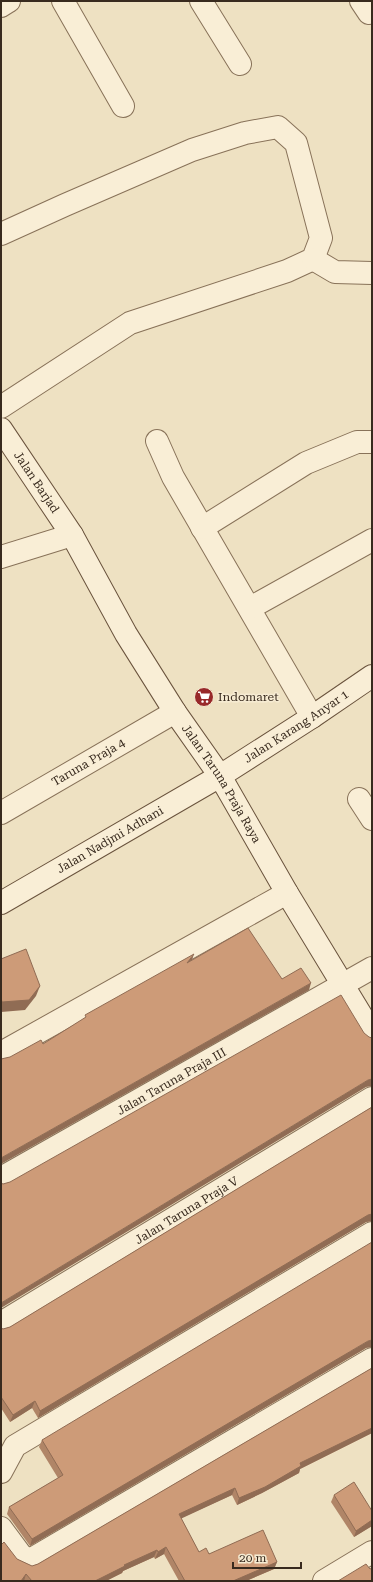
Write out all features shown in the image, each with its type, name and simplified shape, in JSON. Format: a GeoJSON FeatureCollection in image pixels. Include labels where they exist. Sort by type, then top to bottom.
{"type":"FeatureCollection","features":[{"type":"Feature","properties":{"kind":"street"},"geometry":{"type":"LineString","coordinates":[[1,6],[9,1]]}},
{"type":"Feature","properties":{"kind":"street"},"geometry":{"type":"LineString","coordinates":[[63,1],[124,106]]}},
{"type":"Feature","properties":{"kind":"street"},"geometry":{"type":"LineString","coordinates":[[201,1],[240,64]]}},
{"type":"Feature","properties":{"kind":"street"},"geometry":{"type":"LineString","coordinates":[[1,234],[192,150],[245,133],[278,127],[296,142],[321,238],[313,259],[280,273],[130,323],[1,407]]}},
{"type":"Feature","properties":{"kind":"street"},"geometry":{"type":"LineString","coordinates":[[313,259],[335,272],[372,273]]}},
{"type":"Feature","properties":{"kind":"street","name":"Jalan Barjad"},"geometry":{"type":"LineString","coordinates":[[1,429],[72,535]]}},
{"type":"Feature","properties":{"kind":"street"},"geometry":{"type":"LineString","coordinates":[[157,441],[173,477],[312,717]]}},
{"type":"Feature","properties":{"kind":"street"},"geometry":{"type":"LineString","coordinates":[[202,528],[306,463],[358,442],[372,442]]}},
{"type":"Feature","properties":{"kind":"street"},"geometry":{"type":"LineString","coordinates":[[1,557],[72,535]]}},
{"type":"Feature","properties":{"kind":"street","name":"Jalan Taruna Praja Raya"},"geometry":{"type":"LineString","coordinates":[[72,535],[126,634],[176,712],[220,776],[342,986],[372,1033]]}},
{"type":"Feature","properties":{"kind":"street"},"geometry":{"type":"LineString","coordinates":[[250,608],[372,540]]}},
{"type":"Feature","properties":{"kind":"street","name":"Jalan Karang Anyar 1"},"geometry":{"type":"LineString","coordinates":[[220,776],[312,717],[372,676]]}},
{"type":"Feature","properties":{"kind":"street","name":"Taruna Praja 4"},"geometry":{"type":"LineString","coordinates":[[1,813],[176,712]]}},
{"type":"Feature","properties":{"kind":"street","name":"Jalan Nadjmi Adhani"},"geometry":{"type":"LineString","coordinates":[[1,903],[220,776]]}},
{"type":"Feature","properties":{"kind":"street"},"geometry":{"type":"LineString","coordinates":[[359,799],[372,819]]}},
{"type":"Feature","properties":{"kind":"street"},"geometry":{"type":"LineString","coordinates":[[1,1053],[287,893]]}},
{"type":"Feature","properties":{"kind":"street","name":"Jalan Taruna Praja III"},"geometry":{"type":"LineString","coordinates":[[1,1178],[372,968]]}},
{"type":"Feature","properties":{"kind":"street","name":"Jalan Taruna Praja V"},"geometry":{"type":"LineString","coordinates":[[1,1323],[372,1098]]}},
{"type":"Feature","properties":{"kind":"street"},"geometry":{"type":"LineString","coordinates":[[1,1472],[15,1446],[372,1233]]}},
{"type":"Feature","properties":{"kind":"street"},"geometry":{"type":"LineString","coordinates":[[1,1528],[21,1555],[30,1560],[372,1359]]}},
{"type":"Feature","properties":{"kind":"street"},"geometry":{"type":"LineString","coordinates":[[324,1581],[372,1552]]}},
{"type":"Feature","properties":{"kind":"building"},"geometry":{"type":"Polygon","coordinates":[[[248,928],[282,979],[301,968],[311,983],[1,1158],[1,1059],[10,1057],[41,1040],[43,1044],[86,1017],[85,1015],[194,954],[187,963],[248,928]]]}},
{"type":"Feature","properties":{"kind":"building"},"geometry":{"type":"Polygon","coordinates":[[[26,949],[40,986],[29,1000],[2,1002],[1,959],[26,949]]]}},
{"type":"Feature","properties":{"kind":"building"},"geometry":{"type":"Polygon","coordinates":[[[341,995],[364,1033],[372,1038],[372,1079],[368,1080],[1,1303],[1,1183],[3,1184],[10,1182],[341,995]]]}},
{"type":"Feature","properties":{"kind":"building"},"geometry":{"type":"Polygon","coordinates":[[[372,1107],[372,1214],[40,1411],[35,1401],[13,1415],[1,1397],[1,1328],[3,1329],[10,1327],[372,1107]]]}},
{"type":"Feature","properties":{"kind":"building"},"geometry":{"type":"Polygon","coordinates":[[[372,1242],[372,1340],[32,1539],[9,1507],[63,1475],[42,1440],[372,1242]]]}},
{"type":"Feature","properties":{"kind":"building"},"geometry":{"type":"Polygon","coordinates":[[[372,1368],[372,1428],[300,1463],[301,1466],[265,1487],[239,1498],[235,1488],[179,1514],[199,1552],[206,1548],[209,1554],[263,1530],[277,1562],[233,1581],[185,1581],[166,1547],[158,1552],[157,1550],[124,1565],[125,1566],[95,1581],[32,1581],[26,1574],[21,1581],[1,1581],[1,1545],[4,1542],[17,1559],[32,1566],[38,1564],[372,1368]]]}},
{"type":"Feature","properties":{"kind":"building"},"geometry":{"type":"Polygon","coordinates":[[[354,1482],[372,1511],[372,1520],[356,1531],[334,1495],[354,1482]]]}},
{"type":"Feature","properties":{"kind":"building"},"geometry":{"type":"Polygon","coordinates":[[[366,1564],[370,1569],[372,1568],[372,1581],[338,1581],[366,1564]]]}},
{"type":"Feature","properties":{"kind":"place","name":"Indomaret"},"geometry":{"type":"Point","coordinates":[204,697]}}]}
